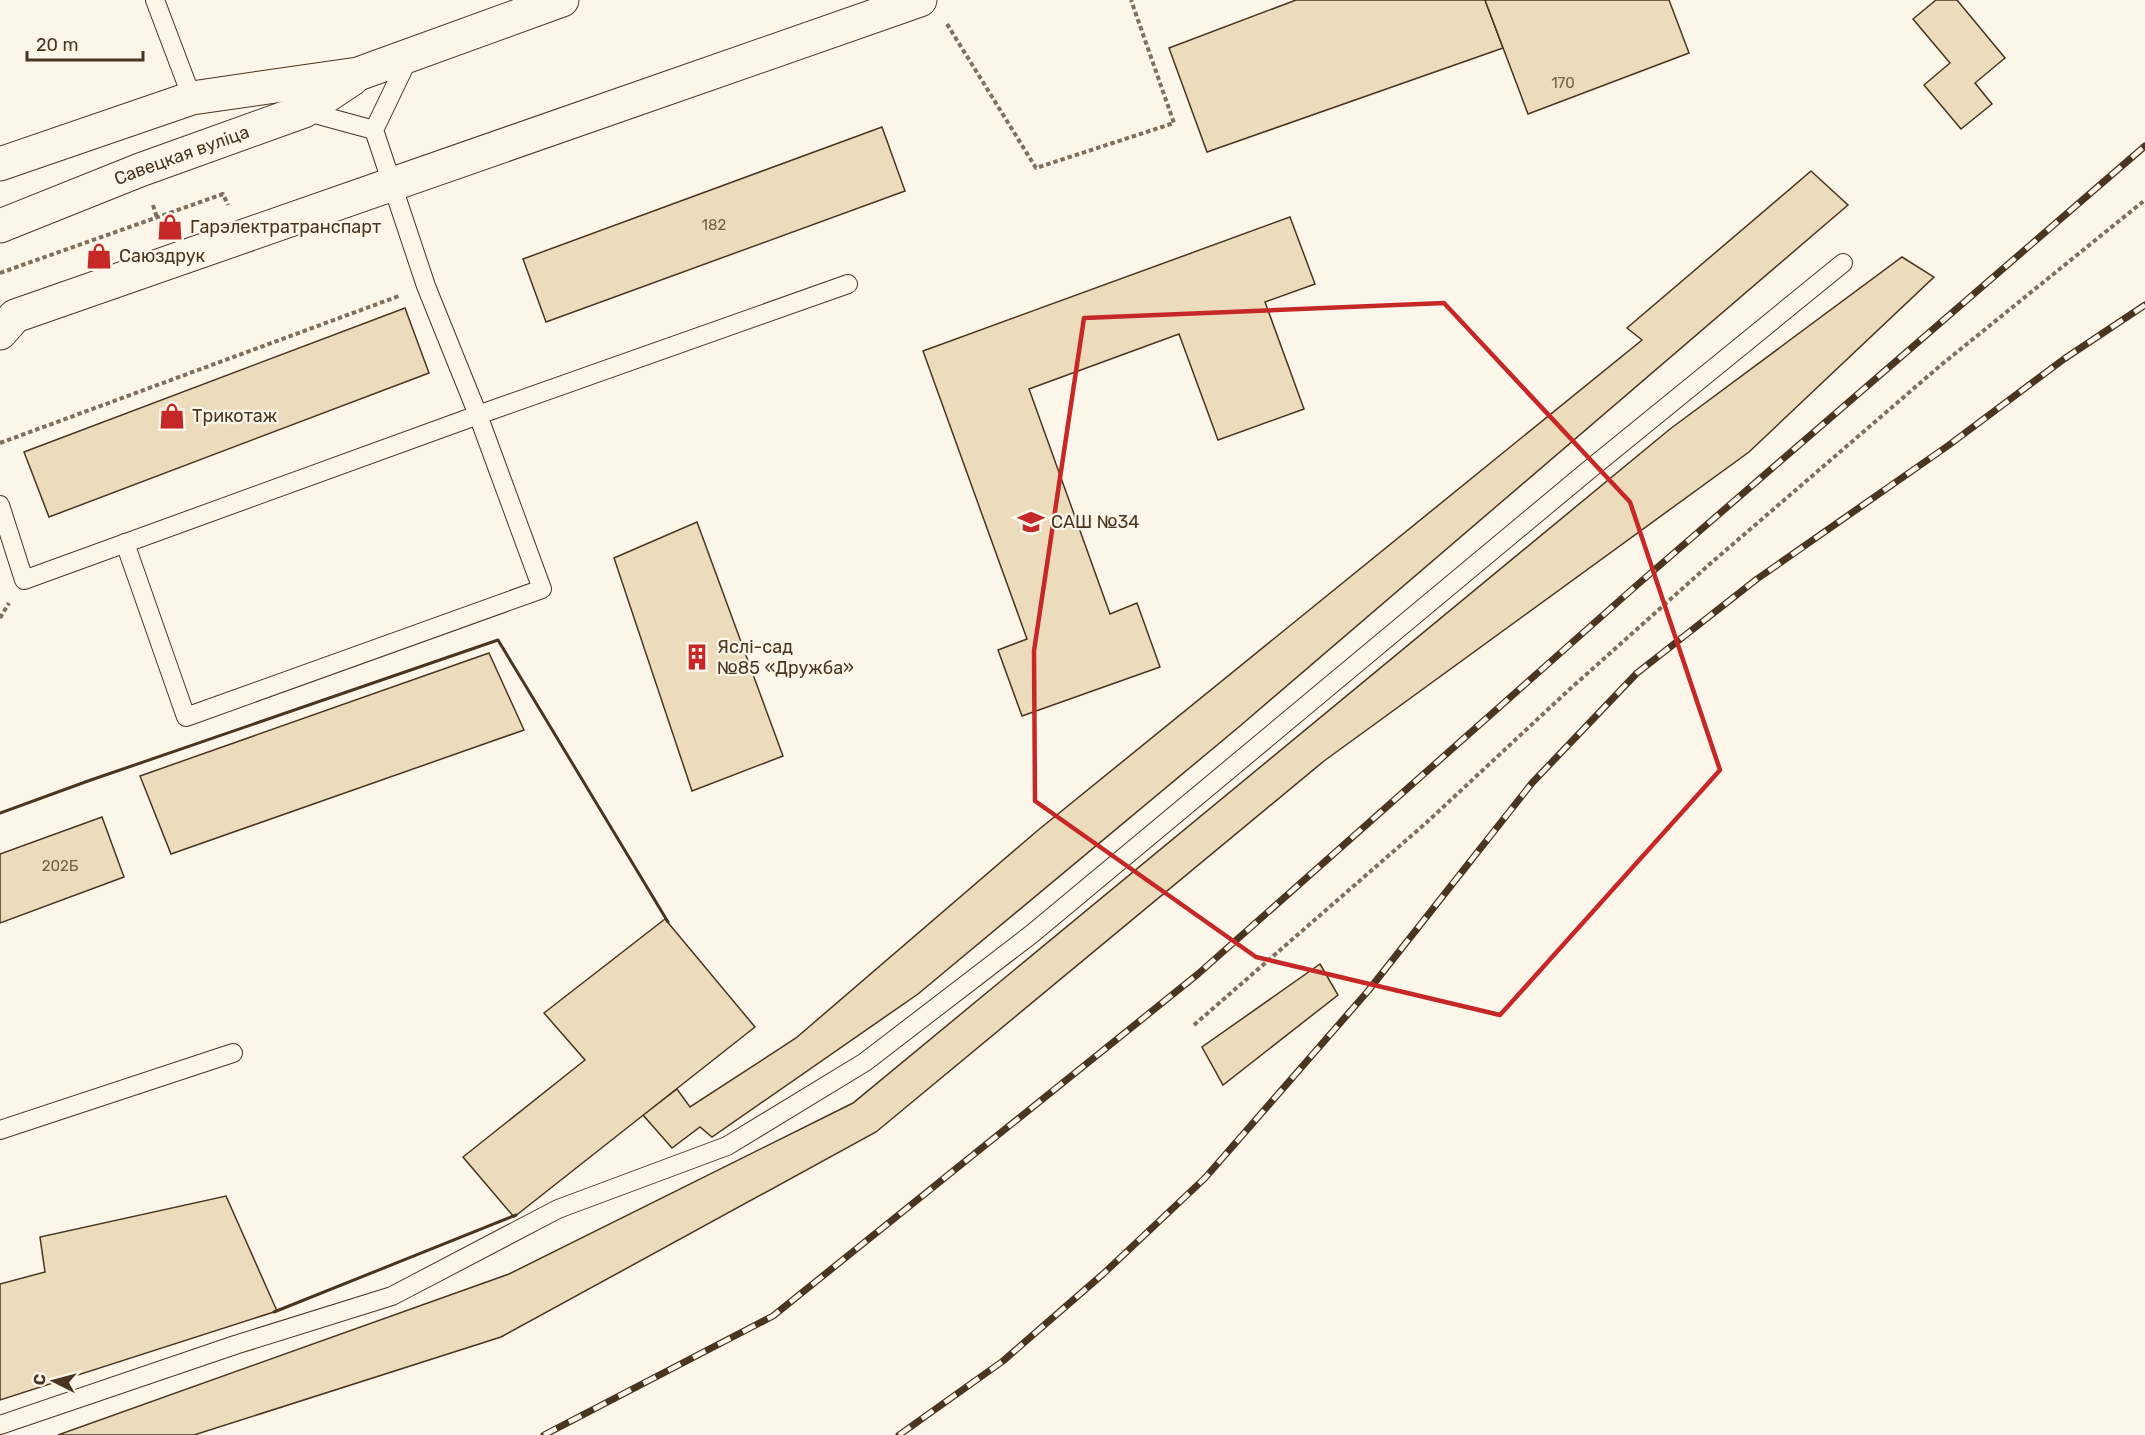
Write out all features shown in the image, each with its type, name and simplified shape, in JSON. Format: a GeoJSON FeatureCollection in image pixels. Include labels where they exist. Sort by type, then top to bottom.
{"type":"FeatureCollection","features":[{"type":"Feature","properties":{"kind":"main road","name":"Савецкая вуліца"},"geometry":{"type":"LineString","coordinates":[[0,164],[192,98],[358,74],[562,0]]}},
{"type":"Feature","properties":{"kind":"main road"},"geometry":{"type":"LineString","coordinates":[[0,333],[15,316],[392,185],[932,10]]}},
{"type":"Feature","properties":{"kind":"main road","name":"Савецкая вуліца"},"geometry":{"type":"LineString","coordinates":[[0,226],[140,170],[304,111],[358,74]]}},
{"type":"Feature","properties":{"kind":"lane"},"geometry":{"type":"LineString","coordinates":[[155,0],[192,98]]}},
{"type":"Feature","properties":{"kind":"lane"},"geometry":{"type":"LineString","coordinates":[[125,543],[186,717],[542,589],[478,415],[426,286],[374,130],[410,55]]}},
{"type":"Feature","properties":{"kind":"lane"},"geometry":{"type":"LineString","coordinates":[[304,111],[374,130]]}},
{"type":"Feature","properties":{"kind":"lane"},"geometry":{"type":"LineString","coordinates":[[0,1425],[236,1345],[392,1296],[558,1209],[727,1146],[865,1062],[1033,933],[1590,469],[1843,263]]}},
{"type":"Feature","properties":{"kind":"lane"},"geometry":{"type":"LineString","coordinates":[[0,505],[24,580],[478,415],[848,284]]}},
{"type":"Feature","properties":{"kind":"lane"},"geometry":{"type":"LineString","coordinates":[[0,1130],[233,1053]]}},
{"type":"Feature","properties":{"kind":"path"},"geometry":{"type":"LineString","coordinates":[[932,10],[1036,168],[1174,123],[1131,0]]}},
{"type":"Feature","properties":{"kind":"path"},"geometry":{"type":"LineString","coordinates":[[0,273],[223,194]]}},
{"type":"Feature","properties":{"kind":"path"},"geometry":{"type":"LineString","coordinates":[[1194,1025],[1426,823],[1571,688],[1711,563],[1941,365],[2145,200]]}},
{"type":"Feature","properties":{"kind":"path"},"geometry":{"type":"LineString","coordinates":[[0,443],[426,286]]}},
{"type":"Feature","properties":{"kind":"highlighted area"},"geometry":{"type":"Polygon","coordinates":[[[1444,303],[1630,502],[1720,770],[1500,1015],[1256,957],[1035,801],[1034,651],[1084,318],[1444,303]]]}},
{"type":"Feature","properties":{"kind":"building"},"geometry":{"type":"Polygon","coordinates":[[[1296,0],[1485,0],[1503,48],[1207,152],[1169,48],[1296,0]]]}},
{"type":"Feature","properties":{"kind":"building"},"geometry":{"type":"Polygon","coordinates":[[[1485,0],[1669,0],[1689,53],[1528,114],[1485,0]]]}},
{"type":"Feature","properties":{"kind":"building"},"geometry":{"type":"Polygon","coordinates":[[[1936,0],[1957,0],[2005,58],[1975,83],[1992,104],[1961,129],[1924,85],[1950,63],[1913,19],[1936,0]]]}},
{"type":"Feature","properties":{"kind":"building"},"geometry":{"type":"Polygon","coordinates":[[[882,127],[905,191],[546,322],[523,259],[882,127]]]}},
{"type":"Feature","properties":{"kind":"building"},"geometry":{"type":"Polygon","coordinates":[[[1811,171],[1848,205],[1240,726],[918,994],[712,1137],[700,1127],[672,1148],[643,1115],[677,1089],[690,1107],[796,1038],[1037,831],[1642,340],[1627,328],[1811,171]]]}},
{"type":"Feature","properties":{"kind":"building","name":"САШ №34"},"geometry":{"type":"Polygon","coordinates":[[[1290,217],[1315,284],[1265,302],[1304,409],[1218,440],[1179,334],[1029,389],[1110,614],[1137,603],[1160,667],[1022,716],[998,650],[1027,639],[923,351],[1290,217]]]}},
{"type":"Feature","properties":{"kind":"building"},"geometry":{"type":"Polygon","coordinates":[[[1902,257],[1934,277],[1749,452],[1324,761],[876,1132],[501,1337],[194,1435],[58,1435],[509,1274],[853,1103],[1670,429],[1902,257]]]}},
{"type":"Feature","properties":{"kind":"building"},"geometry":{"type":"Polygon","coordinates":[[[405,308],[429,373],[49,517],[24,452],[405,308]]]}},
{"type":"Feature","properties":{"kind":"building","name":"Яслі-сад №85 «Дружба»"},"geometry":{"type":"Polygon","coordinates":[[[697,522],[783,756],[692,791],[614,558],[697,522]]]}},
{"type":"Feature","properties":{"kind":"building"},"geometry":{"type":"Polygon","coordinates":[[[489,653],[524,730],[171,854],[140,776],[489,653]]]}},
{"type":"Feature","properties":{"kind":"building"},"geometry":{"type":"Polygon","coordinates":[[[102,817],[124,877],[0,923],[0,854],[102,817]]]}},
{"type":"Feature","properties":{"kind":"building"},"geometry":{"type":"Polygon","coordinates":[[[665,919],[755,1027],[514,1217],[463,1157],[585,1060],[544,1013],[665,919]]]}},
{"type":"Feature","properties":{"kind":"building"},"geometry":{"type":"Polygon","coordinates":[[[1320,964],[1338,995],[1223,1085],[1202,1047],[1320,964]]]}},
{"type":"Feature","properties":{"kind":"building"},"geometry":{"type":"Polygon","coordinates":[[[226,1196],[277,1311],[0,1400],[0,1284],[45,1272],[40,1237],[226,1196]]]}},
{"type":"Feature","properties":{"kind":"railway"},"geometry":{"type":"LineString","coordinates":[[544,1435],[773,1316],[1198,974],[1637,585],[2145,146]]}},
{"type":"Feature","properties":{"kind":"railway"},"geometry":{"type":"LineString","coordinates":[[899,1435],[1003,1361],[1103,1274],[1205,1178],[1368,991],[1532,783],[1637,673],[1757,579],[1949,445],[2064,359],[2145,305]]}},
{"type":"Feature","properties":{"kind":"wall"},"geometry":{"type":"LineString","coordinates":[[0,813],[498,640],[668,922]]}},
{"type":"Feature","properties":{"kind":"wall"},"geometry":{"type":"LineString","coordinates":[[274,1312],[516,1215]]}},
{"type":"Feature","properties":{"kind":"place","name":"Гарэлектратранспарт"},"geometry":{"type":"Point","coordinates":[170,227]}},
{"type":"Feature","properties":{"kind":"place","name":"Саюздрук"},"geometry":{"type":"Point","coordinates":[99,256]}},
{"type":"Feature","properties":{"kind":"place","name":"Трикотаж"},"geometry":{"type":"Point","coordinates":[172,416]}},
{"type":"Feature","properties":{"kind":"place","name":"САШ №34"},"geometry":{"type":"Point","coordinates":[1031,522]}},
{"type":"Feature","properties":{"kind":"place","name":"Яслі-сад №85 «Дружба»"},"geometry":{"type":"Point","coordinates":[697,657]}}]}
